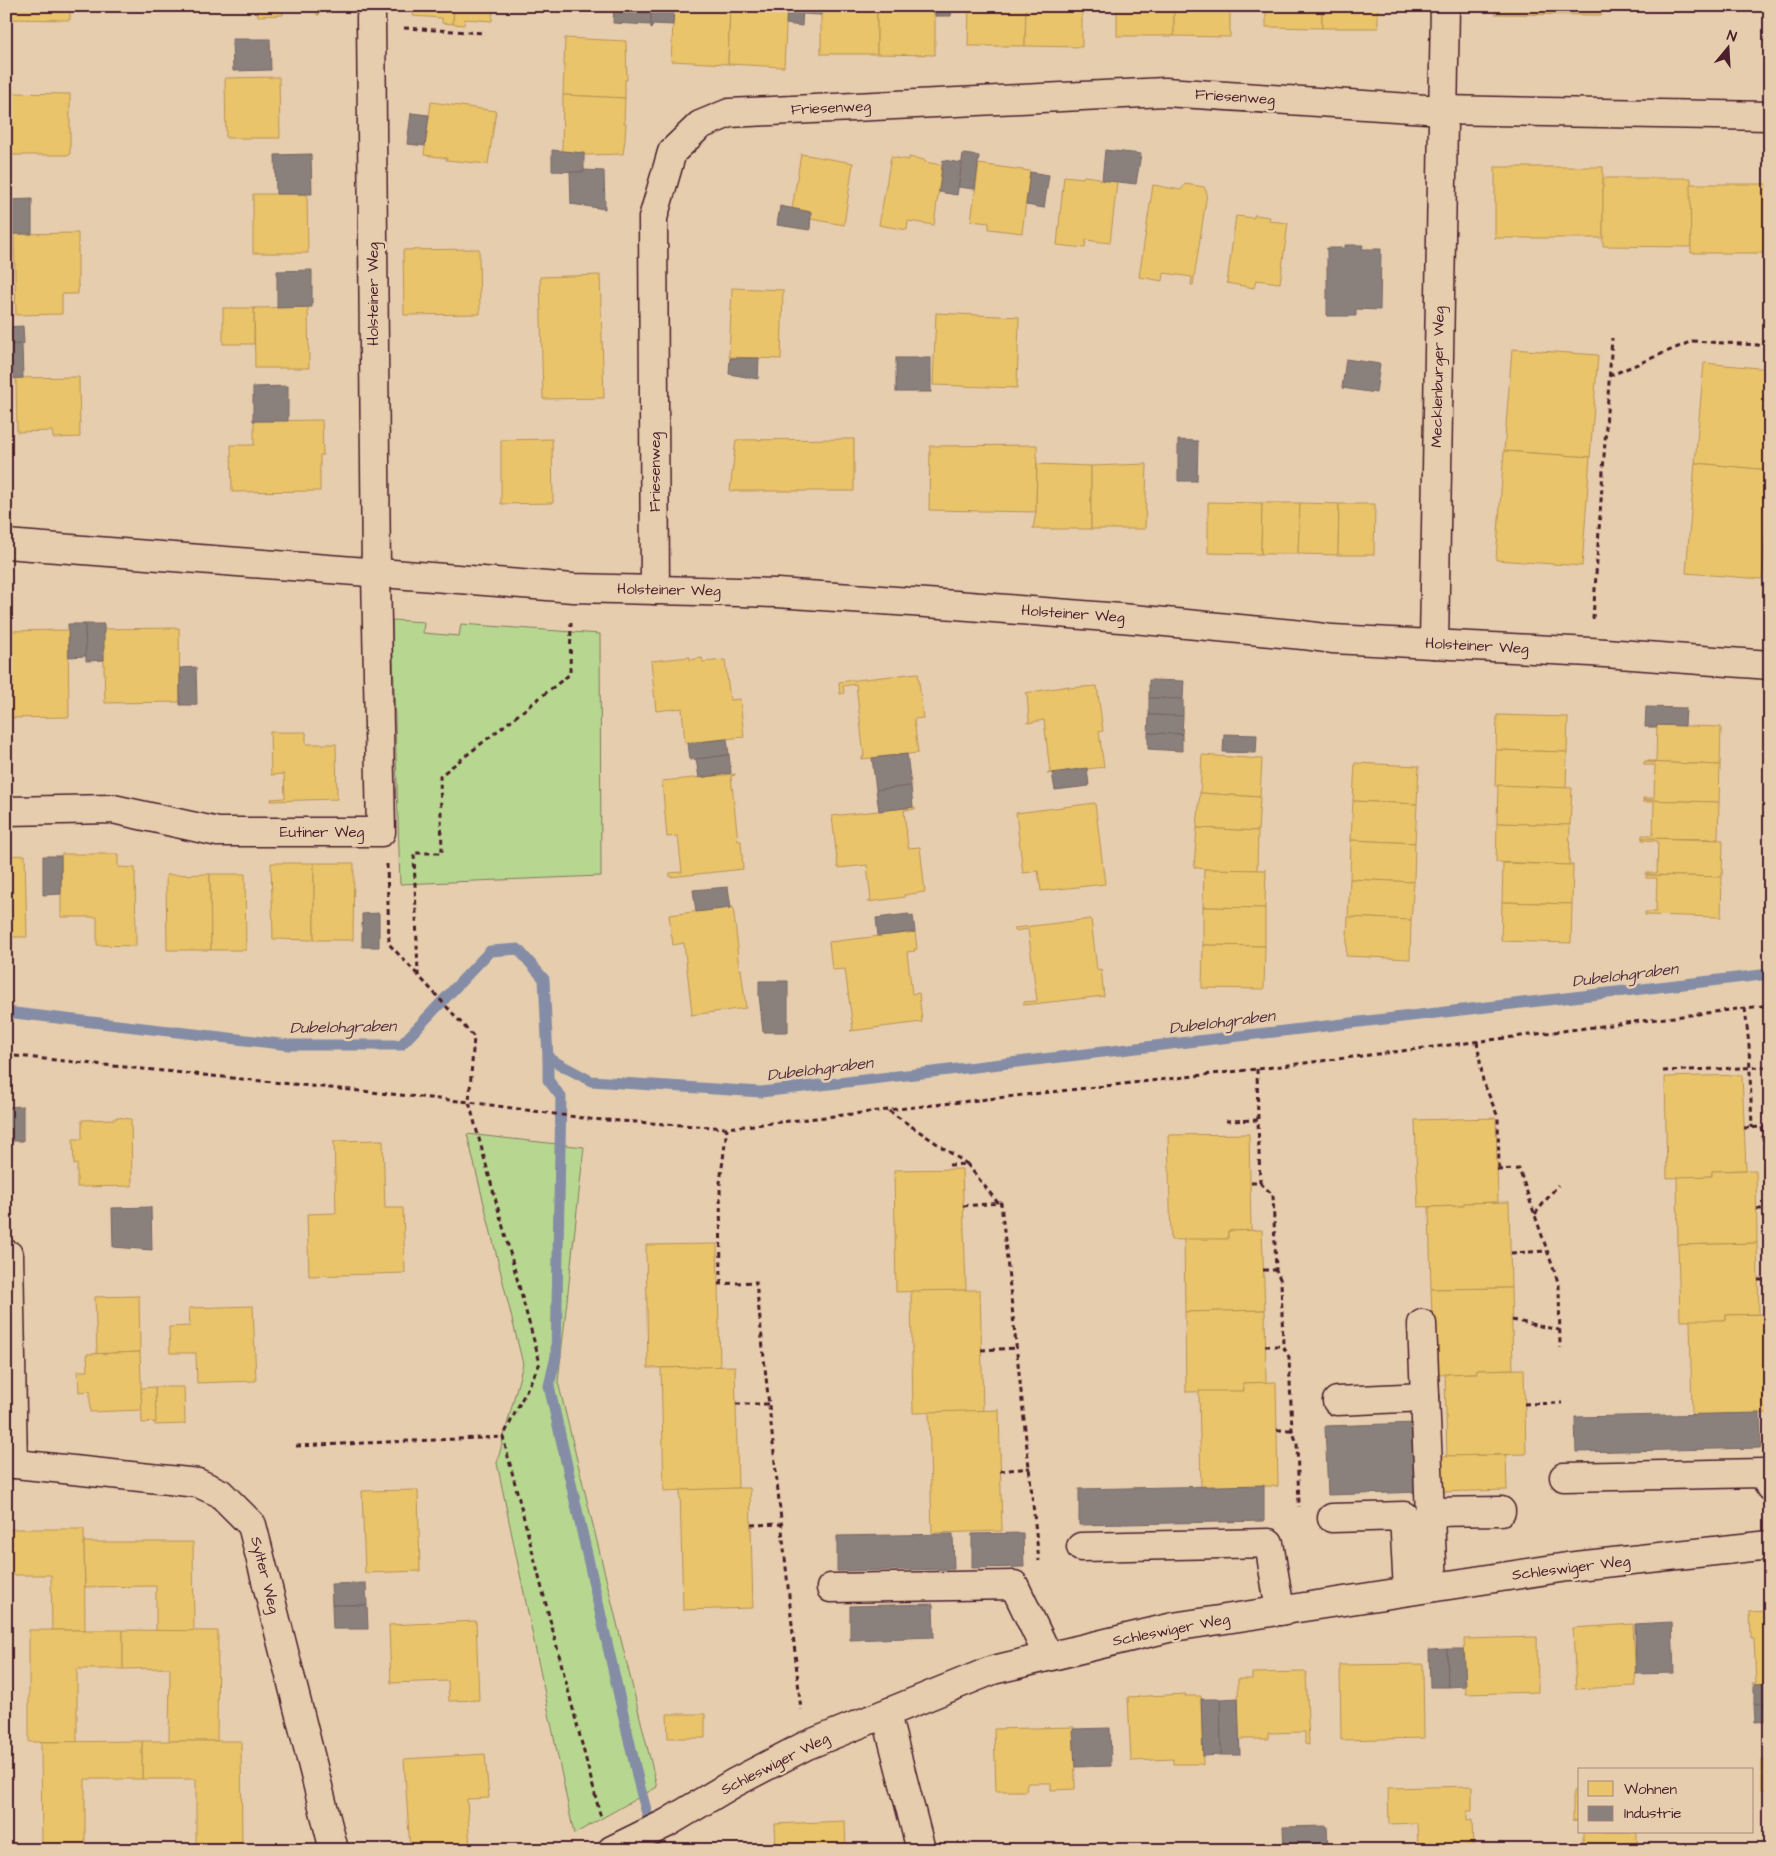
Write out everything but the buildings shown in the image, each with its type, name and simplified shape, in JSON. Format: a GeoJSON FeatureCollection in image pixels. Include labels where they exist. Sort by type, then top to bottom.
{"type":"FeatureCollection","features":[{"type":"Feature","properties":{"kind":"street","name":"Mecklenburger Weg"},"geometry":{"type":"LineString","coordinates":[[1434,644],[1445,6]]}},
{"type":"Feature","properties":{"kind":"street","name":"Holsteiner Weg"},"geometry":{"type":"LineString","coordinates":[[371,21],[376,572]]}},
{"type":"Feature","properties":{"kind":"street","name":"Friesenweg"},"geometry":{"type":"LineString","coordinates":[[655,590],[653,218],[672,152],[700,125],[729,113],[1165,92],[1442,110]]}},
{"type":"Feature","properties":{"kind":"street"},"geometry":{"type":"LineString","coordinates":[[1442,110],[1770,116]]}},
{"type":"Feature","properties":{"kind":"street","name":"Holsteiner Weg"},"geometry":{"type":"LineString","coordinates":[[6,544],[572,588],[777,593],[1133,619],[1332,639],[1591,652],[1770,665]]}},
{"type":"Feature","properties":{"kind":"street","name":"Eutiner Weg"},"geometry":{"type":"LineString","coordinates":[[6,811],[113,809],[218,832],[381,832],[376,572]]}},
{"type":"Feature","properties":{"kind":"street"},"geometry":{"type":"LineString","coordinates":[[6,1254],[10,1255],[10,1464]]}},
{"type":"Feature","properties":{"kind":"street"},"geometry":{"type":"LineString","coordinates":[[1421,1589],[1430,1512],[1422,1324]]}},
{"type":"Feature","properties":{"kind":"street"},"geometry":{"type":"LineString","coordinates":[[1337,1401],[1425,1397]]}},
{"type":"Feature","properties":{"kind":"street","name":"Sylter Weg"},"geometry":{"type":"LineString","coordinates":[[10,1464],[198,1483],[220,1493],[252,1525],[334,1850]]}},
{"type":"Feature","properties":{"kind":"street"},"geometry":{"type":"LineString","coordinates":[[1564,1477],[1763,1473],[1770,1487]]}},
{"type":"Feature","properties":{"kind":"street"},"geometry":{"type":"LineString","coordinates":[[1430,1512],[1502,1510]]}},
{"type":"Feature","properties":{"kind":"street"},"geometry":{"type":"LineString","coordinates":[[1332,1518],[1404,1516],[1421,1589]]}},
{"type":"Feature","properties":{"kind":"street"},"geometry":{"type":"LineString","coordinates":[[1081,1547],[1269,1544],[1280,1611]]}},
{"type":"Feature","properties":{"kind":"street","name":"Schleswiger Weg"},"geometry":{"type":"LineString","coordinates":[[612,1850],[656,1828],[734,1783],[805,1746],[994,1670],[1173,1627],[1567,1566],[1770,1545]]}},
{"type":"Feature","properties":{"kind":"street"},"geometry":{"type":"LineString","coordinates":[[831,1588],[1014,1585],[1048,1656]]}},
{"type":"Feature","properties":{"kind":"street"},"geometry":{"type":"LineString","coordinates":[[886,1714],[921,1850]]}},
{"type":"Feature","properties":{"kind":"path"},"geometry":{"type":"LineString","coordinates":[[371,21],[485,33]]}},
{"type":"Feature","properties":{"kind":"path"},"geometry":{"type":"LineString","coordinates":[[1591,652],[1612,338]]}},
{"type":"Feature","properties":{"kind":"path"},"geometry":{"type":"LineString","coordinates":[[1609,376],[1692,341],[1758,345],[1770,350]]}},
{"type":"Feature","properties":{"kind":"path"},"geometry":{"type":"LineString","coordinates":[[418,975],[414,853],[442,853],[440,776],[570,674],[572,588]]}},
{"type":"Feature","properties":{"kind":"path"},"geometry":{"type":"LineString","coordinates":[[381,832],[387,853],[389,944],[474,1037],[468,1102],[540,1363],[503,1437],[601,1821]]}},
{"type":"Feature","properties":{"kind":"path"},"geometry":{"type":"LineString","coordinates":[[6,1055],[468,1102],[590,1119],[727,1128],[1257,1069],[1770,1005]]}},
{"type":"Feature","properties":{"kind":"path"},"geometry":{"type":"LineString","coordinates":[[1745,1008],[1752,1128]]}},
{"type":"Feature","properties":{"kind":"path"},"geometry":{"type":"LineString","coordinates":[[1477,1041],[1483,1080],[1498,1117],[1498,1170],[1519,1169],[1559,1285],[1560,1348]]}},
{"type":"Feature","properties":{"kind":"path"},"geometry":{"type":"LineString","coordinates":[[1663,1071],[1765,1067]]}},
{"type":"Feature","properties":{"kind":"path"},"geometry":{"type":"LineString","coordinates":[[1257,1069],[1260,1183]]}},
{"type":"Feature","properties":{"kind":"path"},"geometry":{"type":"LineString","coordinates":[[888,1110],[967,1164],[999,1204],[1001,1203],[1039,1567]]}},
{"type":"Feature","properties":{"kind":"path"},"geometry":{"type":"LineString","coordinates":[[1226,1121],[1258,1120]]}},
{"type":"Feature","properties":{"kind":"path"},"geometry":{"type":"LineString","coordinates":[[1744,1128],[1762,1127],[1770,1200]]}},
{"type":"Feature","properties":{"kind":"path"},"geometry":{"type":"LineString","coordinates":[[727,1128],[720,1183],[719,1284],[756,1282],[805,1746]]}},
{"type":"Feature","properties":{"kind":"path"},"geometry":{"type":"LineString","coordinates":[[949,1165],[967,1164]]}},
{"type":"Feature","properties":{"kind":"path"},"geometry":{"type":"LineString","coordinates":[[1251,1183],[1260,1183],[1273,1195],[1276,1270],[1281,1281],[1283,1346],[1289,1357],[1292,1430],[1297,1443],[1299,1511]]}},
{"type":"Feature","properties":{"kind":"path"},"geometry":{"type":"LineString","coordinates":[[1535,1215],[1558,1185]]}},
{"type":"Feature","properties":{"kind":"path"},"geometry":{"type":"LineString","coordinates":[[963,1206],[999,1204]]}},
{"type":"Feature","properties":{"kind":"path"},"geometry":{"type":"LineString","coordinates":[[1757,1209],[1770,1209]]}},
{"type":"Feature","properties":{"kind":"path"},"geometry":{"type":"LineString","coordinates":[[1511,1253],[1548,1251]]}},
{"type":"Feature","properties":{"kind":"path"},"geometry":{"type":"LineString","coordinates":[[1263,1270],[1276,1270]]}},
{"type":"Feature","properties":{"kind":"path"},"geometry":{"type":"LineString","coordinates":[[1758,1280],[1770,1280]]}},
{"type":"Feature","properties":{"kind":"path"},"geometry":{"type":"LineString","coordinates":[[1512,1320],[1560,1330]]}},
{"type":"Feature","properties":{"kind":"path"},"geometry":{"type":"LineString","coordinates":[[1265,1346],[1283,1346]]}},
{"type":"Feature","properties":{"kind":"path"},"geometry":{"type":"LineString","coordinates":[[981,1350],[1017,1348]]}},
{"type":"Feature","properties":{"kind":"path"},"geometry":{"type":"LineString","coordinates":[[1524,1404],[1562,1403]]}},
{"type":"Feature","properties":{"kind":"path"},"geometry":{"type":"LineString","coordinates":[[736,1404],[769,1404]]}},
{"type":"Feature","properties":{"kind":"path"},"geometry":{"type":"LineString","coordinates":[[1277,1430],[1292,1430]]}},
{"type":"Feature","properties":{"kind":"path"},"geometry":{"type":"LineString","coordinates":[[296,1446],[503,1437]]}},
{"type":"Feature","properties":{"kind":"path"},"geometry":{"type":"LineString","coordinates":[[1000,1471],[1030,1468]]}},
{"type":"Feature","properties":{"kind":"path"},"geometry":{"type":"LineString","coordinates":[[751,1525],[782,1524]]}},
{"type":"Feature","properties":{"kind":"green space"},"geometry":{"type":"Polygon","coordinates":[[[392,620],[424,622],[423,633],[459,636],[461,624],[600,634],[601,876],[400,884],[392,620]]]}},
{"type":"Feature","properties":{"kind":"green space"},"geometry":{"type":"Polygon","coordinates":[[[467,1134],[584,1147],[558,1382],[657,1787],[574,1834],[497,1463],[523,1364],[467,1134]]]}},
{"type":"Feature","properties":{"kind":"waterway","name":"Dubelohgraben"},"geometry":{"type":"LineString","coordinates":[[6,1012],[289,1045],[401,1045],[490,951],[518,949],[544,979],[548,1058],[591,1081],[761,1092],[1770,974]]}},
{"type":"Feature","properties":{"kind":"waterway"},"geometry":{"type":"LineString","coordinates":[[548,1058],[548,1080],[561,1097],[556,1356],[549,1386],[639,1784],[657,1850]]}}]}
